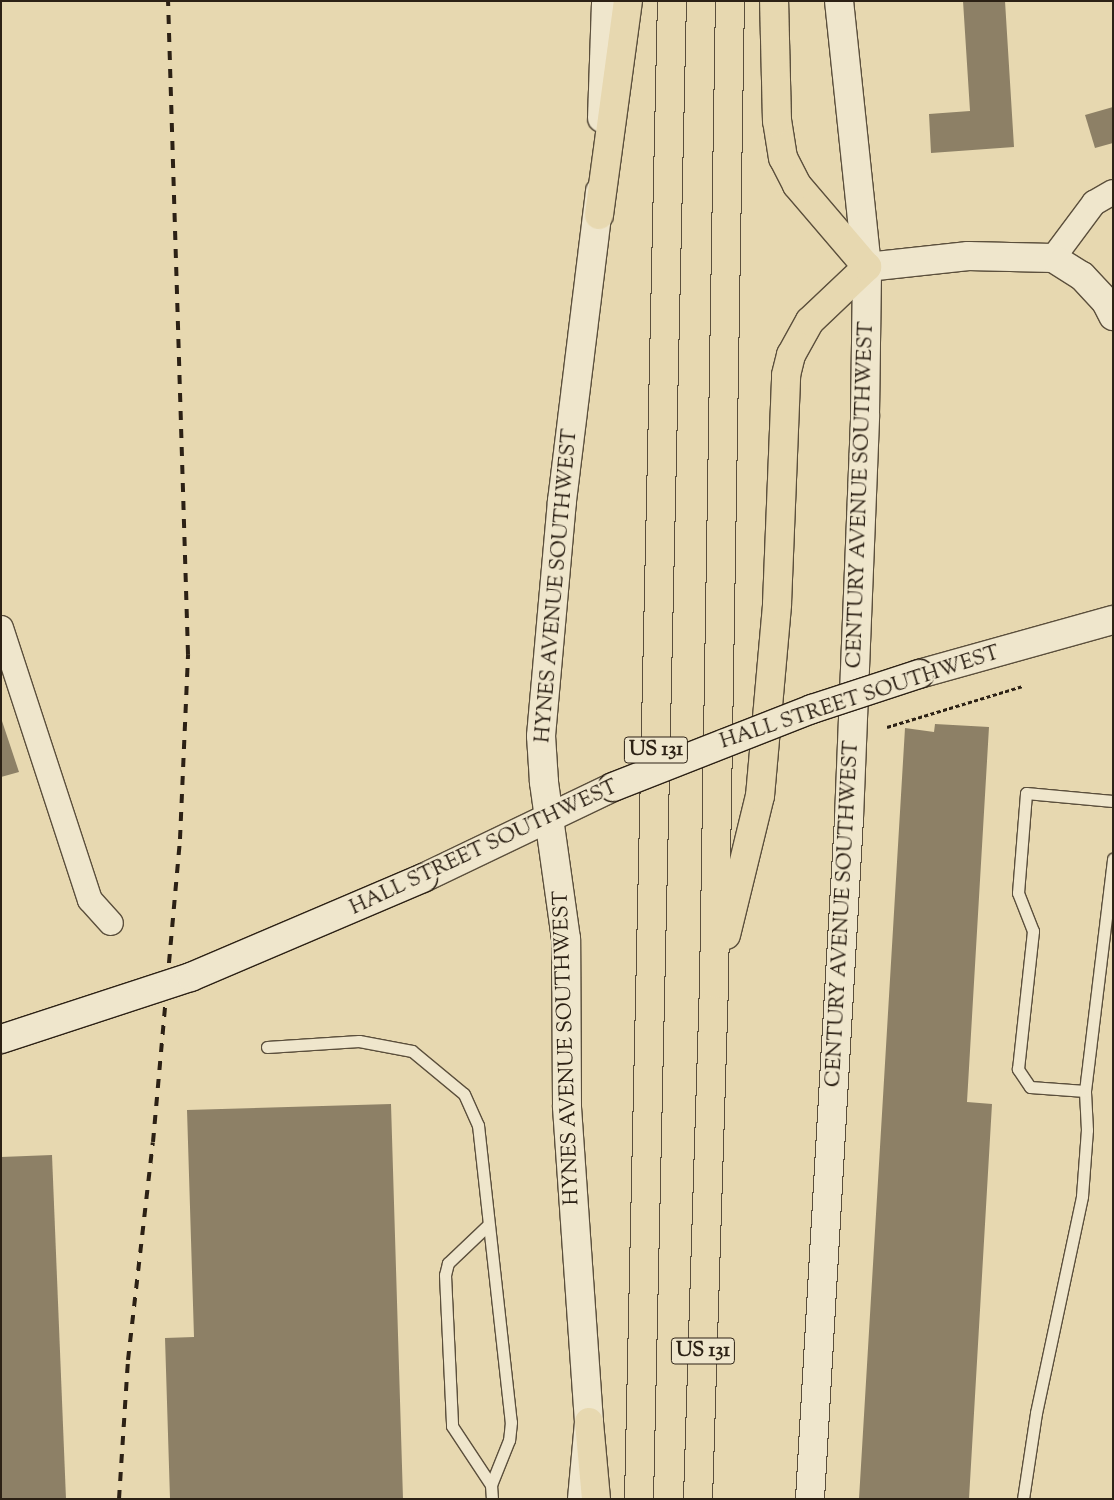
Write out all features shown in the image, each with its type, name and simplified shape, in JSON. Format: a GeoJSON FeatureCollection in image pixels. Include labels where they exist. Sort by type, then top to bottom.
{"type":"FeatureCollection","features":[{"type":"Feature","properties":{"kind":"highway"},"geometry":{"type":"LineString","coordinates":[[599,214],[628,1]]}},
{"type":"Feature","properties":{"kind":"highway","name":"US 131"},"geometry":{"type":"LineString","coordinates":[[639,1499],[672,1]]}},
{"type":"Feature","properties":{"kind":"highway","name":"US 131"},"geometry":{"type":"LineString","coordinates":[[698,1499],[714,984],[730,1]]}},
{"type":"Feature","properties":{"kind":"highway"},"geometry":{"type":"LineString","coordinates":[[714,984],[760,796],[777,604],[786,375],[791,355],[810,321],[867,267],[797,184],[783,158],[776,121],[774,1]]}},
{"type":"Feature","properties":{"kind":"highway"},"geometry":{"type":"LineString","coordinates":[[589,1422],[596,1499]]}},
{"type":"Feature","properties":{"kind":"main road","name":"HYNES AVENUE SOUTHWEST"},"geometry":{"type":"LineString","coordinates":[[582,1499],[589,1422],[567,1106],[566,939],[542,758],[542,705],[562,501],[599,214],[606,1]]}},
{"type":"Feature","properties":{"kind":"main road","name":"CENTURY AVENUE SOUTHWEST"},"geometry":{"type":"LineString","coordinates":[[810,1499],[861,568],[867,267],[839,1]]}},
{"type":"Feature","properties":{"kind":"main road"},"geometry":{"type":"LineString","coordinates":[[867,267],[968,256],[1053,258],[1082,276],[1106,302],[1113,316]]}},
{"type":"Feature","properties":{"kind":"main road","name":"HALL STREET SOUTHWEST"},"geometry":{"type":"LineString","coordinates":[[1,1039],[191,977],[422,878],[613,787],[812,709],[919,674],[1113,620]]}},
{"type":"Feature","properties":{"kind":"street"},"geometry":{"type":"LineString","coordinates":[[1053,258],[1094,203],[1113,192]]}},
{"type":"Feature","properties":{"kind":"street"},"geometry":{"type":"LineString","coordinates":[[1,628],[90,900],[111,923]]}},
{"type":"Feature","properties":{"kind":"lane"},"geometry":{"type":"LineString","coordinates":[[1085,1091],[1030,1087],[1018,1068],[1033,931],[1018,892],[1026,794],[1113,801]]}},
{"type":"Feature","properties":{"kind":"lane"},"geometry":{"type":"LineString","coordinates":[[1023,1499],[1036,1413],[1082,1196],[1087,1130],[1085,1091],[1113,859]]}},
{"type":"Feature","properties":{"kind":"lane"},"geometry":{"type":"LineString","coordinates":[[267,1047],[358,1041],[412,1052],[464,1094],[478,1125],[487,1226],[511,1422],[509,1440],[491,1486],[492,1499]]}},
{"type":"Feature","properties":{"kind":"lane"},"geometry":{"type":"LineString","coordinates":[[487,1226],[448,1263],[445,1275],[452,1426],[491,1486]]}},
{"type":"Feature","properties":{"kind":"path"},"geometry":{"type":"LineString","coordinates":[[887,727],[1023,686]]}},
{"type":"Feature","properties":{"kind":"building"},"geometry":{"type":"Polygon","coordinates":[[[963,1],[1005,1],[1014,147],[931,153],[929,114],[970,111],[963,1]]]}},
{"type":"Feature","properties":{"kind":"building"},"geometry":{"type":"Polygon","coordinates":[[[1113,107],[1113,143],[1095,148],[1085,115],[1113,107]]]}},
{"type":"Feature","properties":{"kind":"building"},"geometry":{"type":"Polygon","coordinates":[[[1,718],[19,772],[1,777],[1,718]]]}},
{"type":"Feature","properties":{"kind":"building"},"geometry":{"type":"Polygon","coordinates":[[[935,724],[989,727],[967,1102],[992,1104],[969,1499],[859,1499],[905,728],[934,732],[935,724]]]}},
{"type":"Feature","properties":{"kind":"building"},"geometry":{"type":"Polygon","coordinates":[[[391,1104],[403,1499],[170,1499],[165,1338],[194,1337],[187,1110],[391,1104]]]}},
{"type":"Feature","properties":{"kind":"building"},"geometry":{"type":"Polygon","coordinates":[[[52,1155],[66,1499],[1,1499],[1,1157],[52,1155]]]}},
{"type":"Feature","properties":{"kind":"railway"},"geometry":{"type":"LineString","coordinates":[[119,1499],[128,1360],[153,1142],[180,839],[188,654],[168,1]]}}]}
